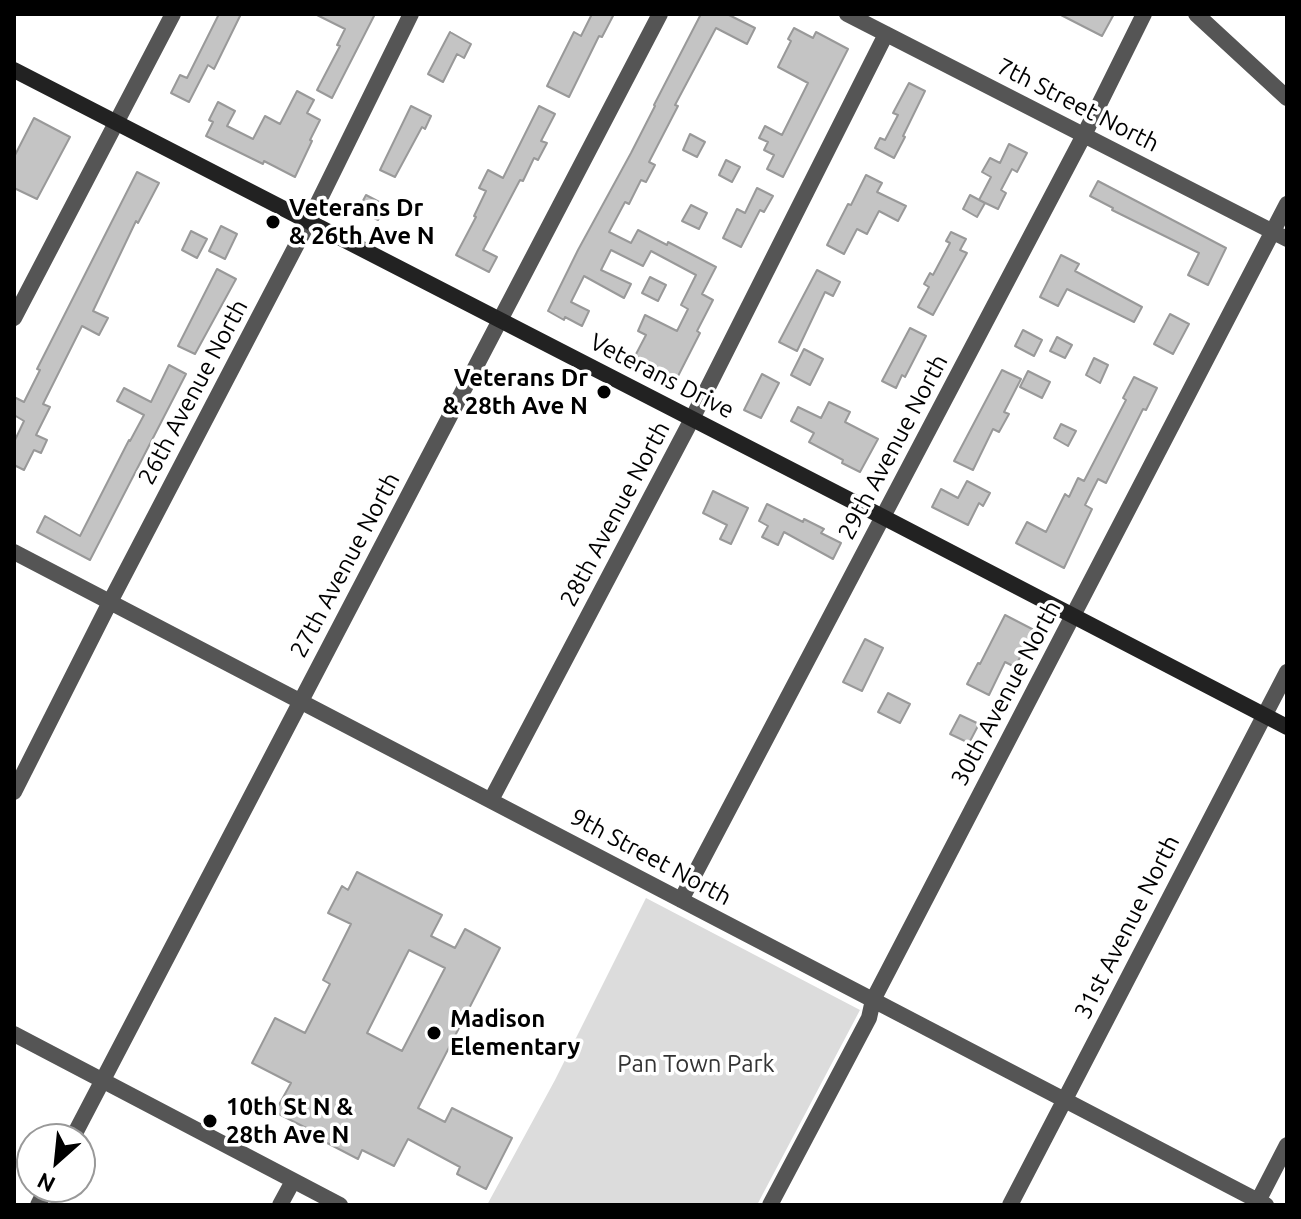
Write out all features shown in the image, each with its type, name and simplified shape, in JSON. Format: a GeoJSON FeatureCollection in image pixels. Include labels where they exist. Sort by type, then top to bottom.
{"type":"FeatureCollection","features":[{"type":"Feature","properties":{"kind":"main road","name":"Veterans Drive"},"geometry":{"type":"LineString","coordinates":[[14,70],[1287,727]]}},
{"type":"Feature","properties":{"kind":"street"},"geometry":{"type":"LineString","coordinates":[[14,318],[173,14]]}},
{"type":"Feature","properties":{"kind":"street","name":"26th Avenue North"},"geometry":{"type":"LineString","coordinates":[[14,792],[309,221],[411,14]]}},
{"type":"Feature","properties":{"kind":"street","name":"27th Avenue North"},"geometry":{"type":"LineString","coordinates":[[81,1123],[660,14]]}},
{"type":"Feature","properties":{"kind":"street","name":"7th Street North"},"geometry":{"type":"LineString","coordinates":[[847,14],[1280,235]]}},
{"type":"Feature","properties":{"kind":"street","name":"29th Avenue North"},"geometry":{"type":"LineString","coordinates":[[681,900],[1084,135],[1144,14]]}},
{"type":"Feature","properties":{"kind":"street"},"geometry":{"type":"LineString","coordinates":[[1196,14],[1287,98]]}},
{"type":"Feature","properties":{"kind":"street","name":"28th Avenue North"},"geometry":{"type":"LineString","coordinates":[[491,800],[692,419],[886,34]]}},
{"type":"Feature","properties":{"kind":"street","name":"30th Avenue North"},"geometry":{"type":"LineString","coordinates":[[770,1205],[869,1018],[873,1000],[1073,615],[1280,235],[1287,204]]}},
{"type":"Feature","properties":{"kind":"street","name":"9th Street North"},"geometry":{"type":"LineString","coordinates":[[14,552],[1260,1204]]}},
{"type":"Feature","properties":{"kind":"street","name":"31st Avenue North"},"geometry":{"type":"LineString","coordinates":[[1010,1205],[1287,672]]}},
{"type":"Feature","properties":{"kind":"street"},"geometry":{"type":"LineString","coordinates":[[14,1034],[340,1205]]}},
{"type":"Feature","properties":{"kind":"street"},"geometry":{"type":"LineString","coordinates":[[1260,1204],[1287,1145]]}},
{"type":"Feature","properties":{"kind":"street"},"geometry":{"type":"LineString","coordinates":[[280,1205],[293,1181]]}},
{"type":"Feature","properties":{"kind":"green space","name":"Pan Town Park"},"geometry":{"type":"Polygon","coordinates":[[[646,898],[860,1010],[757,1205],[487,1205],[555,1080],[646,898]]]}},
{"type":"Feature","properties":{"kind":"building"},"geometry":{"type":"Polygon","coordinates":[[[219,14],[241,14],[214,69],[208,65],[189,102],[171,93],[180,75],[187,78],[219,14]]]}},
{"type":"Feature","properties":{"kind":"building"},"geometry":{"type":"Polygon","coordinates":[[[315,14],[375,14],[332,98],[317,90],[340,46],[337,45],[345,29],[315,14]]]}},
{"type":"Feature","properties":{"kind":"building"},"geometry":{"type":"Polygon","coordinates":[[[592,14],[614,14],[602,37],[599,36],[569,97],[547,86],[574,32],[581,36],[592,14]]]}},
{"type":"Feature","properties":{"kind":"building"},"geometry":{"type":"Polygon","coordinates":[[[701,14],[727,14],[755,28],[747,44],[716,28],[649,162],[655,165],[646,182],[641,180],[629,204],[625,202],[609,232],[631,243],[638,230],[716,267],[702,294],[713,300],[676,380],[635,356],[646,335],[638,331],[645,315],[677,331],[688,309],[681,305],[696,275],[651,251],[643,266],[611,250],[601,270],[631,284],[624,298],[584,276],[571,302],[589,311],[582,326],[548,311],[701,14]]]}},
{"type":"Feature","properties":{"kind":"building"},"geometry":{"type":"Polygon","coordinates":[[[1059,14],[1114,14],[1102,36],[1059,14]]]}},
{"type":"Feature","properties":{"kind":"building"},"geometry":{"type":"Polygon","coordinates":[[[794,28],[813,38],[816,32],[848,49],[783,177],[767,169],[774,155],[764,150],[768,142],[759,138],[765,126],[782,135],[808,83],[778,67],[794,28]]]}},
{"type":"Feature","properties":{"kind":"building"},"geometry":{"type":"Polygon","coordinates":[[[450,32],[471,44],[464,58],[457,54],[443,82],[428,74],[450,32]]]}},
{"type":"Feature","properties":{"kind":"building"},"geometry":{"type":"Polygon","coordinates":[[[909,83],[925,91],[894,158],[875,148],[880,138],[885,140],[898,115],[893,113],[909,83]]]}},
{"type":"Feature","properties":{"kind":"building"},"geometry":{"type":"Polygon","coordinates":[[[297,91],[314,100],[307,113],[320,120],[295,177],[206,136],[213,122],[209,120],[218,102],[235,111],[227,126],[253,139],[265,116],[280,124],[297,91]]]}},
{"type":"Feature","properties":{"kind":"building"},"geometry":{"type":"Polygon","coordinates":[[[411,106],[431,116],[395,177],[380,170],[411,106]]]}},
{"type":"Feature","properties":{"kind":"building"},"geometry":{"type":"Polygon","coordinates":[[[539,106],[555,114],[541,141],[547,143],[538,160],[534,158],[523,181],[520,180],[483,250],[497,257],[489,272],[456,255],[486,191],[479,188],[488,170],[503,178],[539,106]]]}},
{"type":"Feature","properties":{"kind":"building"},"geometry":{"type":"Polygon","coordinates":[[[34,118],[70,137],[37,199],[14,188],[14,157],[34,118]]]}},
{"type":"Feature","properties":{"kind":"building"},"geometry":{"type":"Polygon","coordinates":[[[690,134],[705,142],[697,157],[683,150],[690,134]]]}},
{"type":"Feature","properties":{"kind":"building"},"geometry":{"type":"Polygon","coordinates":[[[1009,144],[1027,153],[1017,172],[1012,169],[1001,190],[1006,193],[998,209],[979,200],[991,177],[982,172],[990,158],[1000,163],[1009,144]]]}},
{"type":"Feature","properties":{"kind":"building"},"geometry":{"type":"Polygon","coordinates":[[[726,160],[740,167],[732,182],[719,175],[726,160]]]}},
{"type":"Feature","properties":{"kind":"building"},"geometry":{"type":"Polygon","coordinates":[[[137,172],[159,183],[138,223],[136,221],[93,311],[108,318],[99,335],[82,326],[43,404],[50,407],[36,435],[47,440],[41,453],[34,450],[24,470],[14,465],[14,442],[24,421],[14,415],[14,397],[24,402],[40,370],[37,369],[137,172]]]}},
{"type":"Feature","properties":{"kind":"building"},"geometry":{"type":"Polygon","coordinates":[[[866,175],[882,183],[877,192],[906,206],[898,221],[879,211],[867,234],[857,229],[844,254],[827,245],[866,175]]]}},
{"type":"Feature","properties":{"kind":"building"},"geometry":{"type":"Polygon","coordinates":[[[1098,181],[1226,248],[1208,285],[1188,275],[1199,253],[1090,196],[1098,181]]]}},
{"type":"Feature","properties":{"kind":"building"},"geometry":{"type":"Polygon","coordinates":[[[757,188],[773,196],[764,212],[760,210],[741,247],[723,238],[737,209],[745,213],[757,188]]]}},
{"type":"Feature","properties":{"kind":"building"},"geometry":{"type":"Polygon","coordinates":[[[366,195],[385,205],[378,220],[358,210],[366,195]]]}},
{"type":"Feature","properties":{"kind":"building"},"geometry":{"type":"Polygon","coordinates":[[[970,195],[985,203],[977,217],[963,209],[970,195]]]}},
{"type":"Feature","properties":{"kind":"building"},"geometry":{"type":"Polygon","coordinates":[[[691,205],[707,213],[699,229],[682,221],[691,205]]]}},
{"type":"Feature","properties":{"kind":"building"},"geometry":{"type":"Polygon","coordinates":[[[221,226],[237,234],[225,259],[209,251],[221,226]]]}},
{"type":"Feature","properties":{"kind":"building"},"geometry":{"type":"Polygon","coordinates":[[[191,231],[207,239],[197,258],[182,250],[191,231]]]}},
{"type":"Feature","properties":{"kind":"building"},"geometry":{"type":"Polygon","coordinates":[[[951,232],[966,239],[960,250],[967,253],[933,315],[918,307],[929,287],[924,284],[930,273],[933,275],[950,243],[946,241],[951,232]]]}},
{"type":"Feature","properties":{"kind":"building"},"geometry":{"type":"Polygon","coordinates":[[[1061,255],[1079,264],[1075,271],[1142,307],[1134,322],[1067,289],[1058,306],[1040,297],[1061,255]]]}},
{"type":"Feature","properties":{"kind":"building"},"geometry":{"type":"Polygon","coordinates":[[[217,269],[236,279],[195,354],[178,346],[217,269]]]}},
{"type":"Feature","properties":{"kind":"building"},"geometry":{"type":"Polygon","coordinates":[[[817,270],[840,282],[833,296],[825,292],[797,351],[779,342],[817,270]]]}},
{"type":"Feature","properties":{"kind":"building"},"geometry":{"type":"Polygon","coordinates":[[[650,277],[666,285],[658,301],[642,293],[650,277]]]}},
{"type":"Feature","properties":{"kind":"building"},"geometry":{"type":"Polygon","coordinates":[[[1170,314],[1189,324],[1173,354],[1154,344],[1170,314]]]}},
{"type":"Feature","properties":{"kind":"building"},"geometry":{"type":"Polygon","coordinates":[[[910,328],[926,336],[896,388],[882,381],[910,328]]]}},
{"type":"Feature","properties":{"kind":"building"},"geometry":{"type":"Polygon","coordinates":[[[1023,330],[1042,340],[1034,356],[1015,346],[1023,330]]]}},
{"type":"Feature","properties":{"kind":"building"},"geometry":{"type":"Polygon","coordinates":[[[1057,337],[1072,345],[1065,358],[1050,351],[1057,337]]]}},
{"type":"Feature","properties":{"kind":"building"},"geometry":{"type":"Polygon","coordinates":[[[804,349],[823,359],[810,385],[791,375],[804,349]]]}},
{"type":"Feature","properties":{"kind":"building"},"geometry":{"type":"Polygon","coordinates":[[[1094,358],[1108,365],[1100,383],[1086,375],[1094,358]]]}},
{"type":"Feature","properties":{"kind":"building"},"geometry":{"type":"Polygon","coordinates":[[[169,365],[186,374],[90,560],[37,532],[45,516],[80,536],[144,415],[117,401],[124,388],[151,402],[169,365]]]}},
{"type":"Feature","properties":{"kind":"building"},"geometry":{"type":"Polygon","coordinates":[[[1002,370],[1021,379],[1004,412],[1009,414],[999,432],[993,429],[973,470],[954,461],[1002,370]]]}},
{"type":"Feature","properties":{"kind":"building"},"geometry":{"type":"Polygon","coordinates":[[[1028,371],[1050,382],[1042,398],[1020,387],[1028,371]]]}},
{"type":"Feature","properties":{"kind":"building"},"geometry":{"type":"Polygon","coordinates":[[[762,374],[779,383],[761,418],[744,410],[762,374]]]}},
{"type":"Feature","properties":{"kind":"building"},"geometry":{"type":"Polygon","coordinates":[[[1134,377],[1157,388],[1146,410],[1143,409],[1106,483],[1098,479],[1085,505],[1092,509],[1064,568],[1016,543],[1027,522],[1046,532],[1065,494],[1069,497],[1078,478],[1084,481],[1126,400],[1123,398],[1134,377]]]}},
{"type":"Feature","properties":{"kind":"building"},"geometry":{"type":"Polygon","coordinates":[[[829,402],[850,412],[845,422],[878,439],[860,472],[809,442],[814,433],[791,421],[798,407],[821,418],[829,402]]]}},
{"type":"Feature","properties":{"kind":"building"},"geometry":{"type":"Polygon","coordinates":[[[1061,424],[1076,431],[1068,446],[1054,438],[1061,424]]]}},
{"type":"Feature","properties":{"kind":"building"},"geometry":{"type":"Polygon","coordinates":[[[967,481],[990,493],[983,506],[979,503],[968,525],[932,507],[941,489],[958,498],[967,481]]]}},
{"type":"Feature","properties":{"kind":"building"},"geometry":{"type":"Polygon","coordinates":[[[713,491],[748,508],[731,544],[720,539],[727,525],[703,513],[713,491]]]}},
{"type":"Feature","properties":{"kind":"building"},"geometry":{"type":"Polygon","coordinates":[[[767,504],[824,529],[821,533],[841,543],[833,559],[784,532],[778,545],[762,537],[768,526],[759,521],[767,504]]]}},
{"type":"Feature","properties":{"kind":"building"},"geometry":{"type":"Polygon","coordinates":[[[1005,615],[1034,630],[1015,667],[1005,662],[989,695],[967,684],[1005,615]]]}},
{"type":"Feature","properties":{"kind":"building"},"geometry":{"type":"Polygon","coordinates":[[[865,639],[883,648],[862,691],[843,682],[865,639]]]}},
{"type":"Feature","properties":{"kind":"building"},"geometry":{"type":"Polygon","coordinates":[[[888,693],[910,704],[900,723],[878,712],[888,693]]]}},
{"type":"Feature","properties":{"kind":"building"},"geometry":{"type":"Polygon","coordinates":[[[960,715],[979,724],[969,743],[950,734],[960,715]]]}},
{"type":"Feature","properties":{"kind":"building","name":"Madison Elementary"},"geometry":{"type":"Polygon","coordinates":[[[357,872],[442,915],[431,936],[455,948],[465,929],[500,948],[418,1108],[445,1122],[452,1108],[512,1138],[486,1189],[457,1174],[460,1167],[408,1139],[394,1166],[362,1150],[358,1159],[308,1133],[310,1130],[275,1112],[291,1083],[252,1063],[275,1018],[305,1033],[330,984],[323,980],[351,924],[328,913],[342,886],[348,890],[357,872]],[[409,950],[367,1033],[402,1051],[445,968],[409,950]]]}},
{"type":"Feature","properties":{"kind":"place","name":"Veterans Dr & 26th Ave N"},"geometry":{"type":"Point","coordinates":[273,222]}},
{"type":"Feature","properties":{"kind":"place","name":"Veterans Dr & 28th Ave N"},"geometry":{"type":"Point","coordinates":[604,392]}},
{"type":"Feature","properties":{"kind":"place","name":"Madison Elementary"},"geometry":{"type":"Point","coordinates":[434,1033]}},
{"type":"Feature","properties":{"kind":"place","name":"10th St N & 28th Ave N"},"geometry":{"type":"Point","coordinates":[210,1121]}}]}
